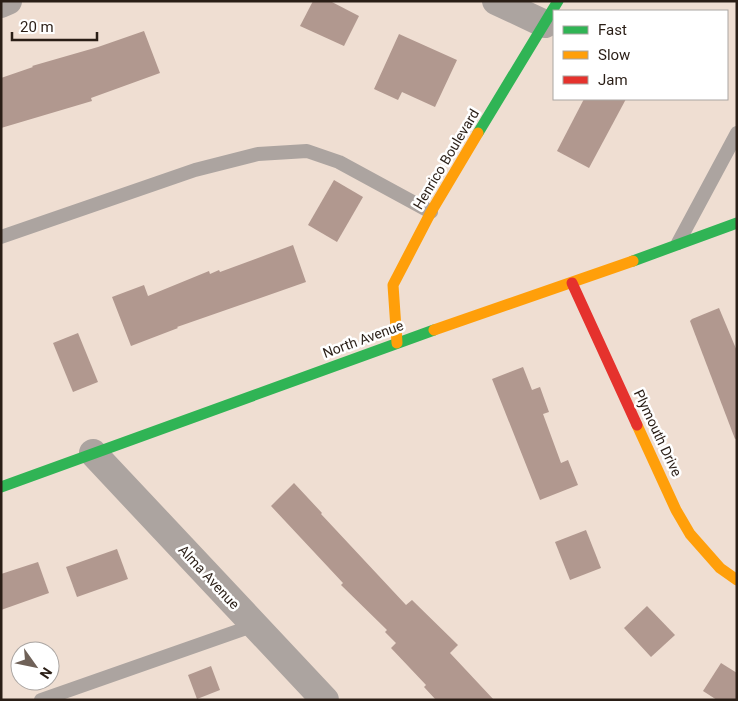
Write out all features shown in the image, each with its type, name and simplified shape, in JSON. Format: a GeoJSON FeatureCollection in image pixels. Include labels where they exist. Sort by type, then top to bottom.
{"type":"FeatureCollection","features":[{"type":"Feature","properties":{"kind":"street"},"geometry":{"type":"LineString","coordinates":[[1,4],[8,1]]}},
{"type":"Feature","properties":{"kind":"street"},"geometry":{"type":"LineString","coordinates":[[496,1],[551,12]]}},
{"type":"Feature","properties":{"kind":"street","name":"Henrico Boulevard"},"geometry":{"type":"LineString","coordinates":[[397,343],[393,285],[430,212],[551,12]]}},
{"type":"Feature","properties":{"kind":"street","name":"North Avenue"},"geometry":{"type":"LineString","coordinates":[[1,486],[397,343],[572,284],[737,223]]}},
{"type":"Feature","properties":{"kind":"street","name":"Plymouth Drive"},"geometry":{"type":"LineString","coordinates":[[572,284],[676,510],[690,534],[720,568],[737,580]]}},
{"type":"Feature","properties":{"kind":"street","name":"Alma Avenue"},"geometry":{"type":"LineString","coordinates":[[94,453],[325,700]]}},
{"type":"Feature","properties":{"kind":"lane"},"geometry":{"type":"LineString","coordinates":[[678,245],[737,133]]}},
{"type":"Feature","properties":{"kind":"lane"},"geometry":{"type":"LineString","coordinates":[[1,237],[195,170],[258,154],[307,151],[339,162],[430,212]]}},
{"type":"Feature","properties":{"kind":"lane"},"geometry":{"type":"LineString","coordinates":[[41,700],[255,625]]}},
{"type":"Feature","properties":{"kind":"building"},"geometry":{"type":"Polygon","coordinates":[[[313,1],[330,1],[359,16],[344,46],[300,26],[313,1]]]}},
{"type":"Feature","properties":{"kind":"building"},"geometry":{"type":"Polygon","coordinates":[[[144,31],[160,73],[91,98],[92,101],[1,128],[1,78],[32,66],[98,47],[144,31]]]}},
{"type":"Feature","properties":{"kind":"building"},"geometry":{"type":"Polygon","coordinates":[[[399,34],[457,60],[435,107],[402,92],[398,100],[374,89],[399,34]]]}},
{"type":"Feature","properties":{"kind":"building"},"geometry":{"type":"Polygon","coordinates":[[[583,100],[625,100],[589,168],[557,151],[583,100]]]}},
{"type":"Feature","properties":{"kind":"building"},"geometry":{"type":"Polygon","coordinates":[[[334,180],[363,197],[337,242],[308,225],[334,180]]]}},
{"type":"Feature","properties":{"kind":"building"},"geometry":{"type":"Polygon","coordinates":[[[293,245],[306,282],[177,327],[131,346],[112,297],[144,285],[148,296],[209,271],[210,274],[219,270],[220,272],[293,245]]]}},
{"type":"Feature","properties":{"kind":"building"},"geometry":{"type":"Polygon","coordinates":[[[719,308],[737,351],[737,438],[735,439],[690,321],[719,308]]]}},
{"type":"Feature","properties":{"kind":"building"},"geometry":{"type":"Polygon","coordinates":[[[78,333],[98,382],[73,392],[53,343],[78,333]]]}},
{"type":"Feature","properties":{"kind":"building"},"geometry":{"type":"Polygon","coordinates":[[[523,367],[532,390],[540,387],[549,412],[543,414],[561,463],[568,460],[578,485],[540,500],[492,379],[523,367]]]}},
{"type":"Feature","properties":{"kind":"building"},"geometry":{"type":"Polygon","coordinates":[[[294,483],[406,605],[412,600],[458,645],[450,653],[494,700],[436,700],[424,687],[426,685],[391,648],[396,643],[385,632],[387,630],[341,585],[343,583],[271,506],[294,483]]]}},
{"type":"Feature","properties":{"kind":"building"},"geometry":{"type":"Polygon","coordinates":[[[586,530],[601,568],[570,580],[555,542],[586,530]]]}},
{"type":"Feature","properties":{"kind":"building"},"geometry":{"type":"Polygon","coordinates":[[[117,549],[128,579],[77,597],[66,567],[117,549]]]}},
{"type":"Feature","properties":{"kind":"building"},"geometry":{"type":"Polygon","coordinates":[[[38,562],[49,593],[1,610],[1,574],[38,562]]]}},
{"type":"Feature","properties":{"kind":"building"},"geometry":{"type":"Polygon","coordinates":[[[647,606],[675,635],[651,657],[624,628],[647,606]]]}},
{"type":"Feature","properties":{"kind":"building"},"geometry":{"type":"Polygon","coordinates":[[[721,663],[737,673],[737,700],[717,700],[703,691],[721,663]]]}},
{"type":"Feature","properties":{"kind":"building"},"geometry":{"type":"Polygon","coordinates":[[[211,666],[220,690],[197,699],[188,675],[211,666]]]}},
{"type":"Feature","properties":{"kind":"traffic: fast"},"geometry":{"type":"LineString","coordinates":[[478,133],[558,1]]}},
{"type":"Feature","properties":{"kind":"traffic: fast"},"geometry":{"type":"LineString","coordinates":[[633,261],[737,223]]}},
{"type":"Feature","properties":{"kind":"traffic: fast"},"geometry":{"type":"LineString","coordinates":[[1,487],[434,330]]}},
{"type":"Feature","properties":{"kind":"traffic: slow"},"geometry":{"type":"LineString","coordinates":[[397,343],[393,285],[431,212],[478,133]]}},
{"type":"Feature","properties":{"kind":"traffic: slow"},"geometry":{"type":"LineString","coordinates":[[434,330],[633,261]]}},
{"type":"Feature","properties":{"kind":"traffic: slow"},"geometry":{"type":"LineString","coordinates":[[637,425],[676,510],[690,534],[720,568],[737,580]]}},
{"type":"Feature","properties":{"kind":"traffic: jam"},"geometry":{"type":"LineString","coordinates":[[572,283],[637,425]]}}]}
